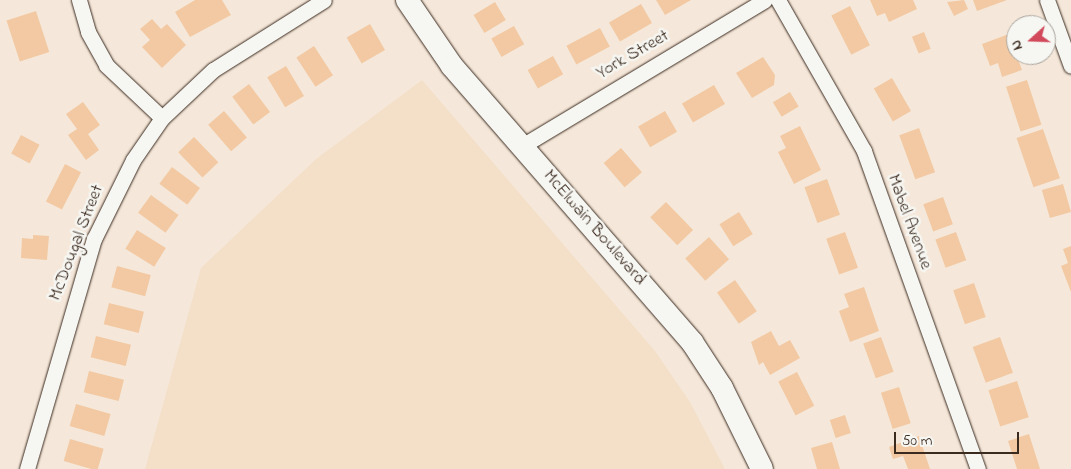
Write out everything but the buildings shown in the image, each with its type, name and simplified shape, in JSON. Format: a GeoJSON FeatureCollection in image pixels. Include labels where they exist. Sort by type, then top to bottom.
{"type":"FeatureCollection","features":[{"type":"Feature","properties":{"kind":"street"},"geometry":{"type":"LineString","coordinates":[[79,0],[88,32],[106,64],[162,118]]}},
{"type":"Feature","properties":{"kind":"street","name":"McDougal Street"},"geometry":{"type":"LineString","coordinates":[[27,469],[94,239],[116,188],[162,118],[213,70],[324,0]]}},
{"type":"Feature","properties":{"kind":"street","name":"McElwain Boulevard"},"geometry":{"type":"LineString","coordinates":[[407,0],[452,66],[692,342],[722,388],[762,469]]}},
{"type":"Feature","properties":{"kind":"street","name":"York Street"},"geometry":{"type":"LineString","coordinates":[[522,146],[765,0]]}},
{"type":"Feature","properties":{"kind":"street","name":"Mabel Avenue"},"geometry":{"type":"LineString","coordinates":[[778,0],[864,151],[978,469]]}},
{"type":"Feature","properties":{"kind":"street"},"geometry":{"type":"LineString","coordinates":[[1048,0],[1071,66]]}},
{"type":"Feature","properties":{"kind":"shaded area"},"geometry":{"type":"Polygon","coordinates":[[[422,80],[655,351],[690,402],[725,469],[145,469],[201,268],[316,159],[422,80]]]}}]}
